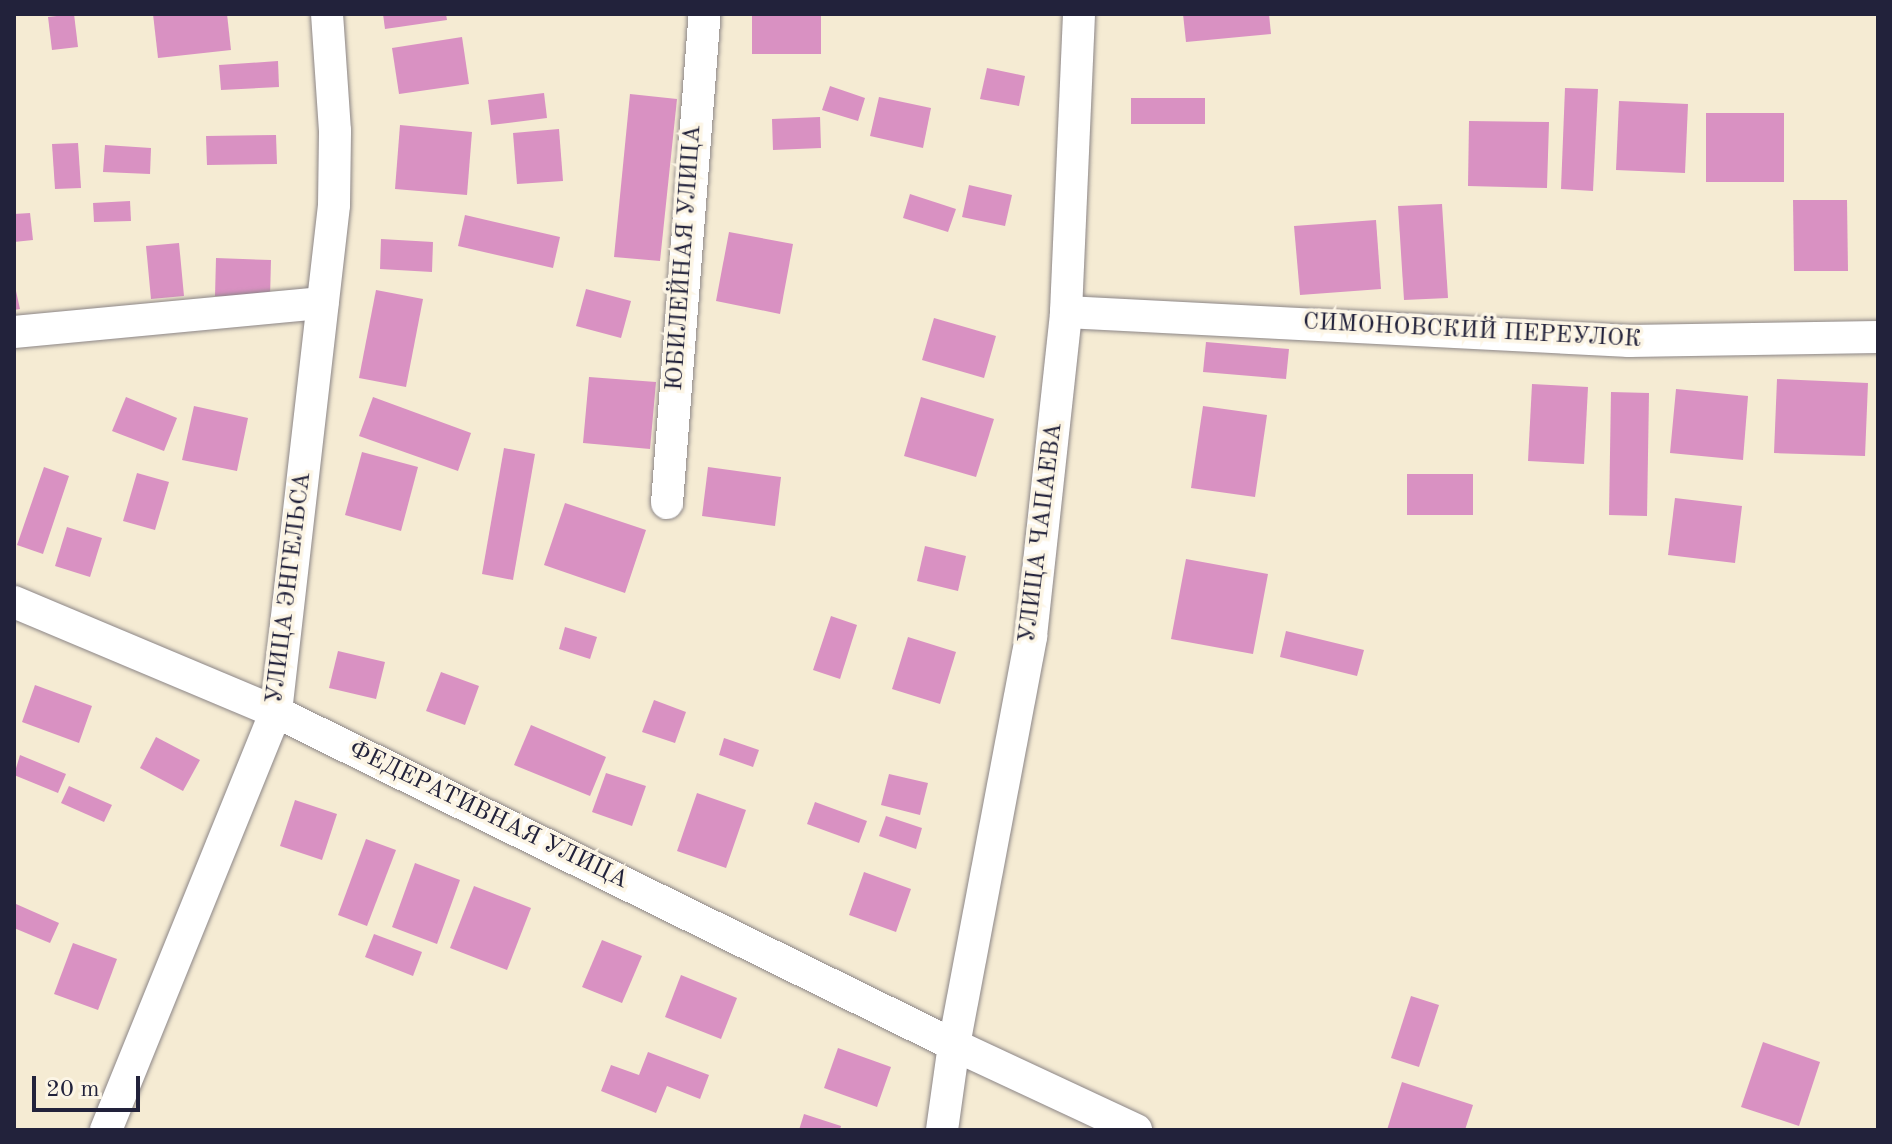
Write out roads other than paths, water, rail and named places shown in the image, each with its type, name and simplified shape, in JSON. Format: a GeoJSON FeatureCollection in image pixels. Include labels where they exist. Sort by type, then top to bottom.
{"type":"FeatureCollection","features":[{"type":"Feature","properties":{"kind":"street","name":"УЛИЦА ЭНГЕЛЬСА"},"geometry":{"type":"LineString","coordinates":[[106,1130],[276,712],[334,205],[335,131],[327,14]]}},
{"type":"Feature","properties":{"kind":"street","name":"ЮБИЛЕЙНАЯ УЛИЦА"},"geometry":{"type":"LineString","coordinates":[[667,503],[705,14]]}},
{"type":"Feature","properties":{"kind":"street","name":"УЛИЦА ЧАПАЕВА"},"geometry":{"type":"LineString","coordinates":[[942,1130],[954,1045],[1031,636],[1066,312],[1079,14]]}},
{"type":"Feature","properties":{"kind":"street"},"geometry":{"type":"LineString","coordinates":[[14,332],[323,303]]}},
{"type":"Feature","properties":{"kind":"street","name":"СИМОНОВСКИЙ ПЕРЕУЛОК"},"geometry":{"type":"LineString","coordinates":[[1066,312],[1629,341],[1878,337]]}},
{"type":"Feature","properties":{"kind":"street","name":"ФЕДЕРАТИВНАЯ УЛИЦА"},"geometry":{"type":"LineString","coordinates":[[14,602],[276,712],[954,1045]]}},
{"type":"Feature","properties":{"kind":"street"},"geometry":{"type":"LineString","coordinates":[[954,1045],[1136,1130]]}}]}
